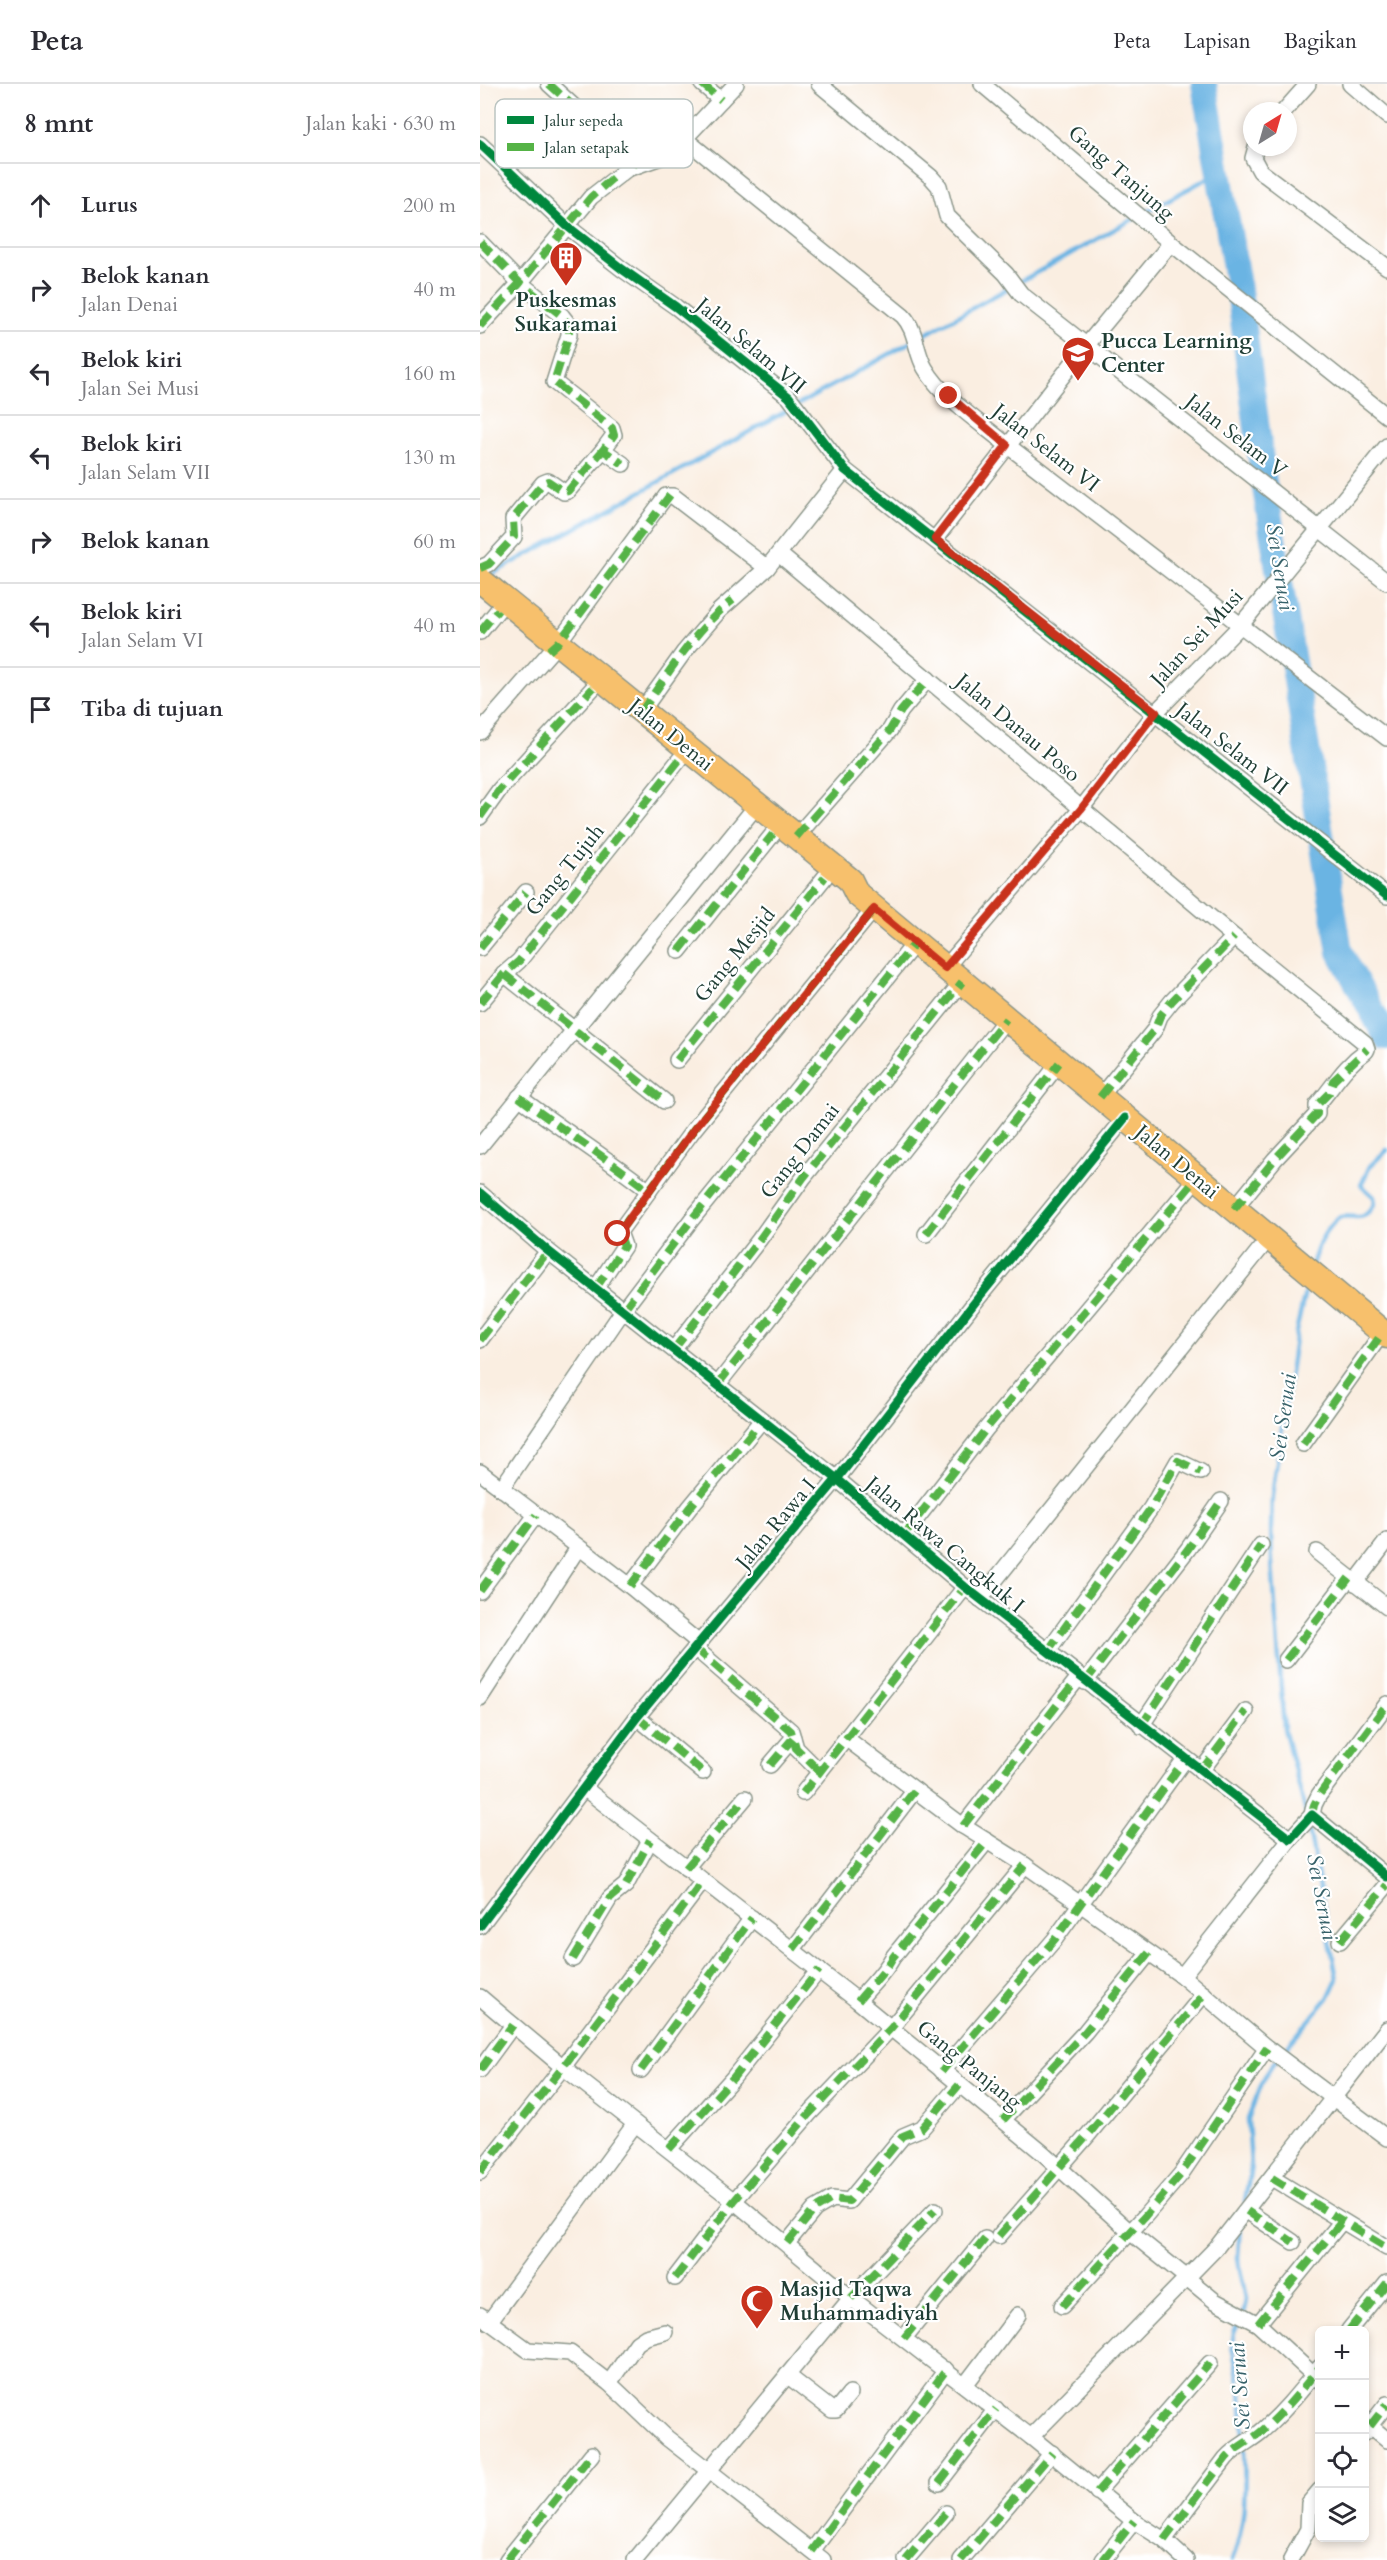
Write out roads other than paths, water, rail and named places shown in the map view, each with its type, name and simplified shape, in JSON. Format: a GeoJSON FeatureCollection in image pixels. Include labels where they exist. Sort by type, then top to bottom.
{"type":"FeatureCollection","features":[{"type":"Feature","properties":{"kind":"main road","name":"Jalan Denai"},"geometry":{"type":"LineString","coordinates":[[480,580],[553,647],[593,688],[680,759],[796,837],[850,880],[866,902],[1385,1334]]}},
{"type":"Feature","properties":{"kind":"main road","name":"Jalan Denai"},"geometry":{"type":"LineString","coordinates":[[489,603],[641,712],[753,810],[773,834],[844,892],[866,902]]}},
{"type":"Feature","properties":{"kind":"street"},"geometry":{"type":"LineString","coordinates":[[549,84],[565,99]]}},
{"type":"Feature","properties":{"kind":"street"},"geometry":{"type":"LineString","coordinates":[[702,84],[721,100]]}},
{"type":"Feature","properties":{"kind":"street"},"geometry":{"type":"LineString","coordinates":[[693,130],[736,84]]}},
{"type":"Feature","properties":{"kind":"street","name":"Jalan Selam V"},"geometry":{"type":"LineString","coordinates":[[819,84],[931,177],[939,186],[947,216],[1006,274],[1016,288],[1086,346],[1387,582]]}},
{"type":"Feature","properties":{"kind":"street"},"geometry":{"type":"LineString","coordinates":[[1292,102],[1308,84]]}},
{"type":"Feature","properties":{"kind":"street"},"geometry":{"type":"LineString","coordinates":[[1350,84],[1387,116]]}},
{"type":"Feature","properties":{"kind":"street","name":"Gang Tanjung"},"geometry":{"type":"LineString","coordinates":[[985,85],[1143,220],[1387,416]]}},
{"type":"Feature","properties":{"kind":"street","name":"Jalan Selam VII"},"geometry":{"type":"LineString","coordinates":[[480,144],[495,158]]}},
{"type":"Feature","properties":{"kind":"street","name":"Jalan Selam VI"},"geometry":{"type":"LineString","coordinates":[[693,145],[903,316],[912,328],[924,366],[949,396],[1007,445],[1387,738]]}},
{"type":"Feature","properties":{"kind":"street"},"geometry":{"type":"LineString","coordinates":[[1254,156],[1260,171],[1387,267]]}},
{"type":"Feature","properties":{"kind":"street","name":"Jalan Selam VII"},"geometry":{"type":"LineString","coordinates":[[505,168],[567,226],[622,270],[676,307],[789,397],[845,470],[1386,891]]}},
{"type":"Feature","properties":{"kind":"street"},"geometry":{"type":"LineString","coordinates":[[480,326],[520,283],[591,197],[615,176],[632,168]]}},
{"type":"Feature","properties":{"kind":"street"},"geometry":{"type":"LineString","coordinates":[[480,242],[520,283],[562,316],[569,325],[569,335],[554,382],[612,428],[614,435],[568,491],[564,492],[548,481],[543,483],[513,519],[514,537],[489,564],[480,568]]}},
{"type":"Feature","properties":{"kind":"street"},"geometry":{"type":"LineString","coordinates":[[935,539],[1007,445],[1171,243]]}},
{"type":"Feature","properties":{"kind":"street","name":"Jalan Sei Musi"},"geometry":{"type":"LineString","coordinates":[[953,975],[1156,712],[1240,626],[1387,446]]}},
{"type":"Feature","properties":{"kind":"street"},"geometry":{"type":"LineString","coordinates":[[603,450],[623,465]]}},
{"type":"Feature","properties":{"kind":"street"},"geometry":{"type":"LineString","coordinates":[[641,712],[684,652],[719,610],[767,568],[845,470]]}},
{"type":"Feature","properties":{"kind":"street"},"geometry":{"type":"LineString","coordinates":[[480,732],[553,647],[670,495],[767,568]]}},
{"type":"Feature","properties":{"kind":"street","name":"Jalan Danau Poso"},"geometry":{"type":"LineString","coordinates":[[779,554],[1234,937],[1365,1043],[1367,1049],[1334,1081],[1329,1093],[1317,1105],[1317,1114],[1275,1159],[1234,1209]]}},
{"type":"Feature","properties":{"kind":"street"},"geometry":{"type":"LineString","coordinates":[[480,632],[489,603]]}},
{"type":"Feature","properties":{"kind":"street"},"geometry":{"type":"LineString","coordinates":[[796,837],[890,730],[901,711],[927,679]]}},
{"type":"Feature","properties":{"kind":"street"},"geometry":{"type":"LineString","coordinates":[[480,818],[501,789],[593,688]]}},
{"type":"Feature","properties":{"kind":"street","name":"Gang Tujuh"},"geometry":{"type":"LineString","coordinates":[[480,1003],[504,974],[519,962],[680,759]]}},
{"type":"Feature","properties":{"kind":"street"},"geometry":{"type":"LineString","coordinates":[[480,1146],[753,810]]}},
{"type":"Feature","properties":{"kind":"street"},"geometry":{"type":"LineString","coordinates":[[679,951],[773,834]]}},
{"type":"Feature","properties":{"kind":"street","name":"Gang Mesjid"},"geometry":{"type":"LineString","coordinates":[[678,1060],[825,877]]}},
{"type":"Feature","properties":{"kind":"street"},"geometry":{"type":"LineString","coordinates":[[480,948],[526,892]]}},
{"type":"Feature","properties":{"kind":"street"},"geometry":{"type":"LineString","coordinates":[[596,1288],[624,1246],[619,1232],[866,902]]}},
{"type":"Feature","properties":{"kind":"street"},"geometry":{"type":"LineString","coordinates":[[1100,1097],[1155,1029],[1158,1020],[1172,1001],[1234,937]]}},
{"type":"Feature","properties":{"kind":"street"},"geometry":{"type":"LineString","coordinates":[[501,1490],[624,1309],[700,1210],[915,943]]}},
{"type":"Feature","properties":{"kind":"street"},"geometry":{"type":"LineString","coordinates":[[504,974],[664,1101]]}},
{"type":"Feature","properties":{"kind":"street","name":"Gang Damai"},"geometry":{"type":"LineString","coordinates":[[674,1349],[766,1230],[953,975]]}},
{"type":"Feature","properties":{"kind":"street"},"geometry":{"type":"LineString","coordinates":[[718,1383],[1006,1019]]}},
{"type":"Feature","properties":{"kind":"street"},"geometry":{"type":"LineString","coordinates":[[926,1234],[1059,1063]]}},
{"type":"Feature","properties":{"kind":"street"},"geometry":{"type":"LineString","coordinates":[[519,1097],[649,1191]]}},
{"type":"Feature","properties":{"kind":"street","name":"Jalan Rawa I"},"geometry":{"type":"LineString","coordinates":[[480,1926],[637,1717],[837,1479],[1125,1118]]}},
{"type":"Feature","properties":{"kind":"street"},"geometry":{"type":"LineString","coordinates":[[904,1535],[986,1429],[1197,1178]]}},
{"type":"Feature","properties":{"kind":"street","name":"Jalan Rawa Cangkuk I"},"geometry":{"type":"LineString","coordinates":[[480,1193],[548,1251],[837,1479],[980,1599],[1141,1726],[1290,1839]]}},
{"type":"Feature","properties":{"kind":"street"},"geometry":{"type":"LineString","coordinates":[[980,1599],[1269,1238]]}},
{"type":"Feature","properties":{"kind":"street"},"geometry":{"type":"LineString","coordinates":[[480,1340],[548,1251]]}},
{"type":"Feature","properties":{"kind":"street"},"geometry":{"type":"LineString","coordinates":[[1303,1444],[1385,1334]]}},
{"type":"Feature","properties":{"kind":"street"},"geometry":{"type":"LineString","coordinates":[[630,1586],[690,1507],[762,1420]]}},
{"type":"Feature","properties":{"kind":"street"},"geometry":{"type":"LineString","coordinates":[[1047,1652],[1151,1508],[1178,1461],[1202,1472]]}},
{"type":"Feature","properties":{"kind":"street"},"geometry":{"type":"LineString","coordinates":[[481,1476],[630,1586],[791,1731],[796,1748],[820,1772]]}},
{"type":"Feature","properties":{"kind":"street"},"geometry":{"type":"LineString","coordinates":[[963,1826],[1188,1549],[1221,1501]]}},
{"type":"Feature","properties":{"kind":"street"},"geometry":{"type":"LineString","coordinates":[[480,1591],[536,1515]]}},
{"type":"Feature","properties":{"kind":"street"},"geometry":{"type":"LineString","coordinates":[[1286,1660],[1387,1541]]}},
{"type":"Feature","properties":{"kind":"street"},"geometry":{"type":"LineString","coordinates":[[1141,1726],[1261,1545]]}},
{"type":"Feature","properties":{"kind":"street"},"geometry":{"type":"LineString","coordinates":[[480,1698],[578,1548]]}},
{"type":"Feature","properties":{"kind":"street"},"geometry":{"type":"LineString","coordinates":[[1317,1552],[1387,1607]]}},
{"type":"Feature","properties":{"kind":"street"},"geometry":{"type":"LineString","coordinates":[[803,1793],[965,1587]]}},
{"type":"Feature","properties":{"kind":"street"},"geometry":{"type":"LineString","coordinates":[[1182,1976],[1290,1839],[1309,1819],[1319,1795],[1387,1704]]}},
{"type":"Feature","properties":{"kind":"street"},"geometry":{"type":"LineString","coordinates":[[1201,1771],[1246,1711]]}},
{"type":"Feature","properties":{"kind":"street"},"geometry":{"type":"LineString","coordinates":[[637,1717],[703,1772]]}},
{"type":"Feature","properties":{"kind":"street"},"geometry":{"type":"LineString","coordinates":[[770,1765],[793,1738]]}},
{"type":"Feature","properties":{"kind":"street"},"geometry":{"type":"LineString","coordinates":[[847,1739],[963,1826],[1025,1865],[1182,1976],[1270,2049],[1387,2138]]}},
{"type":"Feature","properties":{"kind":"street"},"geometry":{"type":"LineString","coordinates":[[942,2071],[1055,1939],[1185,1759]]}},
{"type":"Feature","properties":{"kind":"street","name":"Gang Panjang"},"geometry":{"type":"LineString","coordinates":[[584,1788],[858,2001],[1003,2120],[1130,2232],[1215,2301],[1247,2318],[1315,2372]]}},
{"type":"Feature","properties":{"kind":"street"},"geometry":{"type":"LineString","coordinates":[[793,1950],[915,1790]]}},
{"type":"Feature","properties":{"kind":"street"},"geometry":{"type":"LineString","coordinates":[[686,1868],[745,1798]]}},
{"type":"Feature","properties":{"kind":"street"},"geometry":{"type":"LineString","coordinates":[[1309,1819],[1387,1877]]}},
{"type":"Feature","properties":{"kind":"street"},"geometry":{"type":"LineString","coordinates":[[573,1959],[610,1898],[626,1885],[650,1840]]}},
{"type":"Feature","properties":{"kind":"street"},"geometry":{"type":"LineString","coordinates":[[858,2001],[875,1980],[888,1969],[893,1957],[987,1840]]}},
{"type":"Feature","properties":{"kind":"street"},"geometry":{"type":"LineString","coordinates":[[675,2278],[734,2201],[808,2114],[891,2028],[1025,1865]]}},
{"type":"Feature","properties":{"kind":"street"},"geometry":{"type":"LineString","coordinates":[[480,2172],[563,2067],[703,1881]]}},
{"type":"Feature","properties":{"kind":"street"},"geometry":{"type":"LineString","coordinates":[[1340,1941],[1387,1885]]}},
{"type":"Feature","properties":{"kind":"street"},"geometry":{"type":"LineString","coordinates":[[641,2070],[752,1918]]}},
{"type":"Feature","properties":{"kind":"street"},"geometry":{"type":"LineString","coordinates":[[1003,2120],[1098,2018],[1149,1953]]}},
{"type":"Feature","properties":{"kind":"street"},"geometry":{"type":"LineString","coordinates":[[669,2149],[734,2078],[819,1970]]}},
{"type":"Feature","properties":{"kind":"street"},"geometry":{"type":"LineString","coordinates":[[904,2338],[992,2237],[1059,2168],[1204,1994]]}},
{"type":"Feature","properties":{"kind":"street"},"geometry":{"type":"LineString","coordinates":[[480,1996],[563,2067],[787,2243],[851,2298],[1052,2453],[1134,2521],[1164,2540],[1186,2560]]}},
{"type":"Feature","properties":{"kind":"street"},"geometry":{"type":"LineString","coordinates":[[480,2070],[513,2025]]}},
{"type":"Feature","properties":{"kind":"street"},"geometry":{"type":"LineString","coordinates":[[1031,2437],[1226,2237],[1387,2029]]}},
{"type":"Feature","properties":{"kind":"street"},"geometry":{"type":"LineString","coordinates":[[1062,2306],[1181,2174],[1270,2049]]}},
{"type":"Feature","properties":{"kind":"street"},"geometry":{"type":"LineString","coordinates":[[787,2243],[821,2205],[832,2199],[849,2201],[903,2136],[921,2128],[959,2085]]}},
{"type":"Feature","properties":{"kind":"street"},"geometry":{"type":"LineString","coordinates":[[635,2124],[484,2319],[528,2350],[542,2352],[558,2350],[570,2353],[609,2383],[667,2438],[818,2555],[946,2370]]}},
{"type":"Feature","properties":{"kind":"street"},"geometry":{"type":"LineString","coordinates":[[1272,2178],[1387,2248]]}},
{"type":"Feature","properties":{"kind":"street"},"geometry":{"type":"LineString","coordinates":[[635,2560],[851,2298],[936,2210]]}},
{"type":"Feature","properties":{"kind":"street"},"geometry":{"type":"LineString","coordinates":[[1246,2212],[1293,2242]]}},
{"type":"Feature","properties":{"kind":"street"},"geometry":{"type":"LineString","coordinates":[[1247,2318],[1342,2221]]}},
{"type":"Feature","properties":{"kind":"street"},"geometry":{"type":"LineString","coordinates":[[1353,2326],[1387,2283]]}},
{"type":"Feature","properties":{"kind":"street"},"geometry":{"type":"LineString","coordinates":[[965,2385],[1018,2315]]}},
{"type":"Feature","properties":{"kind":"street"},"geometry":{"type":"LineString","coordinates":[[609,2383],[637,2343],[646,2337],[665,2332]]}},
{"type":"Feature","properties":{"kind":"street"},"geometry":{"type":"LineString","coordinates":[[1097,2492],[1210,2363]]}},
{"type":"Feature","properties":{"kind":"street"},"geometry":{"type":"LineString","coordinates":[[787,2375],[832,2410],[836,2410],[850,2393]]}},
{"type":"Feature","properties":{"kind":"street"},"geometry":{"type":"LineString","coordinates":[[1164,2540],[1209,2479],[1236,2448],[1251,2441],[1315,2376]]}},
{"type":"Feature","properties":{"kind":"street"},"geometry":{"type":"LineString","coordinates":[[1369,2423],[1387,2404]]}},
{"type":"Feature","properties":{"kind":"street"},"geometry":{"type":"LineString","coordinates":[[939,2483],[996,2409]]}},
{"type":"Feature","properties":{"kind":"street"},"geometry":{"type":"LineString","coordinates":[[1369,2428],[1387,2440]]}},
{"type":"Feature","properties":{"kind":"street"},"geometry":{"type":"LineString","coordinates":[[961,2560],[1052,2453]]}},
{"type":"Feature","properties":{"kind":"street"},"geometry":{"type":"LineString","coordinates":[[507,2560],[592,2454]]}},
{"type":"Feature","properties":{"kind":"street"},"geometry":{"type":"LineString","coordinates":[[1291,2560],[1308,2529],[1309,2503],[1315,2496]]}},
{"type":"Feature","properties":{"kind":"street"},"geometry":{"type":"LineString","coordinates":[[906,2560],[946,2513]]}},
{"type":"Feature","properties":{"kind":"street"},"geometry":{"type":"LineString","coordinates":[[1103,2560],[1134,2521]]}},
{"type":"Feature","properties":{"kind":"waterway","name":"Sei Seruai"},"geometry":{"type":"LineString","coordinates":[[1204,84],[1240,297],[1263,476],[1340,952],[1386,1037]]}},
{"type":"Feature","properties":{"kind":"waterway"},"geometry":{"type":"LineString","coordinates":[[1142,214],[1219,172]]}},
{"type":"Feature","properties":{"kind":"waterway"},"geometry":{"type":"LineString","coordinates":[[494,573],[1135,218]]}},
{"type":"Feature","properties":{"kind":"waterway","name":"Sei Seruai"},"geometry":{"type":"LineString","coordinates":[[1312,1265],[1322,1239],[1334,1222],[1340,1217],[1363,1216],[1375,1203],[1374,1197],[1361,1185],[1370,1166],[1387,1150]]}},
{"type":"Feature","properties":{"kind":"waterway","name":"Sei Seruai"},"geometry":{"type":"LineString","coordinates":[[1306,1813],[1284,1729],[1271,1527],[1272,1496],[1296,1332],[1308,1279]]}},
{"type":"Feature","properties":{"kind":"waterway","name":"Sei Seruai"},"geometry":{"type":"LineString","coordinates":[[1245,2201],[1251,2166],[1248,2119],[1262,2083],[1271,2066],[1328,1998],[1337,1979],[1308,1824]]}},
{"type":"Feature","properties":{"kind":"waterway","name":"Sei Seruai"},"geometry":{"type":"LineString","coordinates":[[1240,2224],[1238,2259],[1246,2299],[1232,2345],[1241,2392],[1244,2439]]}},
{"type":"Feature","properties":{"kind":"waterway","name":"Sei Seruai"},"geometry":{"type":"LineString","coordinates":[[1232,2560],[1243,2519],[1244,2447]]}},
{"type":"Feature","properties":{"kind":"place","name":"Puskesmas Sukaramai"},"geometry":{"type":"Point","coordinates":[566,287]}},
{"type":"Feature","properties":{"kind":"place","name":"Pucca Learning Center"},"geometry":{"type":"Point","coordinates":[1078,382]}},
{"type":"Feature","properties":{"kind":"place","name":"Masjid Taqwa Muhammadiyah"},"geometry":{"type":"Point","coordinates":[757,2330]}}]}
